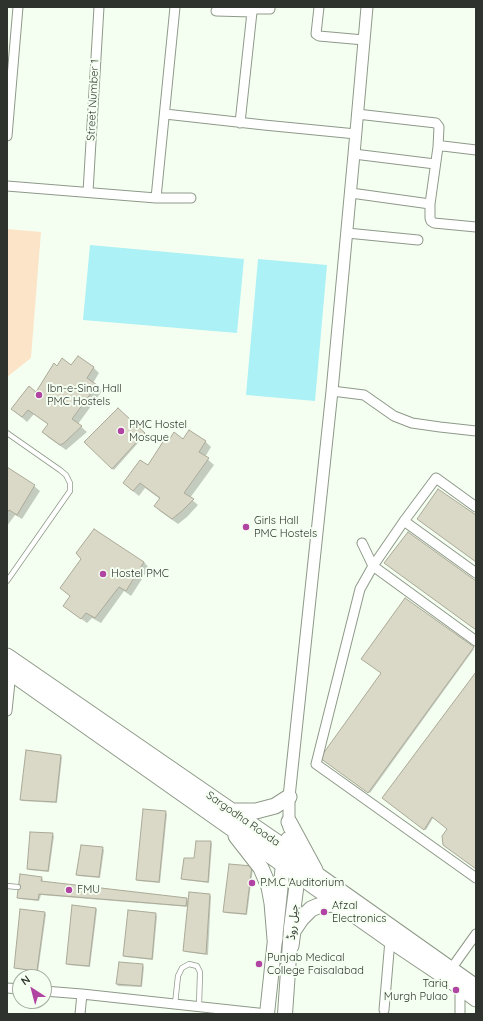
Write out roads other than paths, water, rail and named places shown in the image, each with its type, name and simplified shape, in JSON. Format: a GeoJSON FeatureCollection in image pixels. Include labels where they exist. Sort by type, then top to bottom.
{"type":"FeatureCollection","features":[{"type":"Feature","properties":{"kind":"highway","name":"Sargodha Roada"},"geometry":{"type":"LineString","coordinates":[[7,656],[230,818]]}},
{"type":"Feature","properties":{"kind":"highway","name":"Sargodha Roada"},"geometry":{"type":"LineString","coordinates":[[9,671],[230,818],[287,851],[319,876],[476,987]]}},
{"type":"Feature","properties":{"kind":"highway"},"geometry":{"type":"LineString","coordinates":[[275,939],[272,902],[269,887],[260,868],[230,818],[275,806],[289,796]]}},
{"type":"Feature","properties":{"kind":"highway"},"geometry":{"type":"LineString","coordinates":[[289,822],[319,876]]}},
{"type":"Feature","properties":{"kind":"highway","name":"Sargodha Roada"},"geometry":{"type":"LineString","coordinates":[[287,851],[298,874],[476,999]]}},
{"type":"Feature","properties":{"kind":"highway"},"geometry":{"type":"LineString","coordinates":[[291,946],[293,931],[310,909],[332,904],[344,908],[355,915]]}},
{"type":"Feature","properties":{"kind":"main road","name":"جیل روڈ"},"geometry":{"type":"LineString","coordinates":[[267,1014],[287,851]]}},
{"type":"Feature","properties":{"kind":"main road","name":"جیل روڈ"},"geometry":{"type":"LineString","coordinates":[[285,1014],[291,946],[291,928],[298,874]]}},
{"type":"Feature","properties":{"kind":"street"},"geometry":{"type":"LineString","coordinates":[[7,136],[18,7]]}},
{"type":"Feature","properties":{"kind":"street","name":"Street Number 1"},"geometry":{"type":"LineString","coordinates":[[88,192],[99,7]]}},
{"type":"Feature","properties":{"kind":"street"},"geometry":{"type":"LineString","coordinates":[[156,198],[175,7]]}},
{"type":"Feature","properties":{"kind":"street"},"geometry":{"type":"LineString","coordinates":[[216,11],[252,12],[255,9],[270,9],[270,7]]}},
{"type":"Feature","properties":{"kind":"street"},"geometry":{"type":"LineString","coordinates":[[319,7],[316,34],[319,36],[364,40]]}},
{"type":"Feature","properties":{"kind":"street"},"geometry":{"type":"LineString","coordinates":[[287,851],[289,796],[332,391],[367,7]]}},
{"type":"Feature","properties":{"kind":"street"},"geometry":{"type":"LineString","coordinates":[[240,123],[252,12]]}},
{"type":"Feature","properties":{"kind":"street"},"geometry":{"type":"LineString","coordinates":[[165,114],[356,134]]}},
{"type":"Feature","properties":{"kind":"street"},"geometry":{"type":"LineString","coordinates":[[357,114],[436,123],[439,127],[438,147],[430,204],[431,221],[434,223],[476,227]]}},
{"type":"Feature","properties":{"kind":"street"},"geometry":{"type":"LineString","coordinates":[[438,147],[443,146],[476,150]]}},
{"type":"Feature","properties":{"kind":"street"},"geometry":{"type":"LineString","coordinates":[[354,154],[435,164]]}},
{"type":"Feature","properties":{"kind":"street"},"geometry":{"type":"LineString","coordinates":[[7,186],[156,198],[192,198]]}},
{"type":"Feature","properties":{"kind":"street"},"geometry":{"type":"LineString","coordinates":[[351,193],[430,204]]}},
{"type":"Feature","properties":{"kind":"street"},"geometry":{"type":"LineString","coordinates":[[347,233],[418,240]]}},
{"type":"Feature","properties":{"kind":"street"},"geometry":{"type":"LineString","coordinates":[[332,391],[364,395],[394,416],[412,423],[476,431]]}},
{"type":"Feature","properties":{"kind":"street"},"geometry":{"type":"LineString","coordinates":[[476,507],[436,478],[373,566],[360,589],[316,764],[476,878]]}},
{"type":"Feature","properties":{"kind":"street"},"geometry":{"type":"LineString","coordinates":[[404,521],[476,572]]}},
{"type":"Feature","properties":{"kind":"street"},"geometry":{"type":"LineString","coordinates":[[362,543],[373,566],[476,641]]}},
{"type":"Feature","properties":{"kind":"street"},"geometry":{"type":"LineString","coordinates":[[7,711],[9,671]]}},
{"type":"Feature","properties":{"kind":"street"},"geometry":{"type":"LineString","coordinates":[[451,969],[476,934]]}},
{"type":"Feature","properties":{"kind":"street"},"geometry":{"type":"LineString","coordinates":[[384,1010],[390,940]]}},
{"type":"Feature","properties":{"kind":"street"},"geometry":{"type":"LineString","coordinates":[[460,987],[460,1014]]}},
{"type":"Feature","properties":{"kind":"street"},"geometry":{"type":"LineString","coordinates":[[52,992],[267,1014]]}},
{"type":"Feature","properties":{"kind":"street"},"geometry":{"type":"LineString","coordinates":[[80,1014],[82,994]]}},
{"type":"Feature","properties":{"kind":"lane"},"geometry":{"type":"LineString","coordinates":[[7,433],[60,470],[66,475],[70,483],[70,491],[7,581]]}},
{"type":"Feature","properties":{"kind":"lane"},"geometry":{"type":"LineString","coordinates":[[7,886],[18,887]]}},
{"type":"Feature","properties":{"kind":"lane"},"geometry":{"type":"LineString","coordinates":[[175,1004],[178,976],[182,968],[189,964],[197,966],[200,972],[199,1006]]}},
{"type":"Feature","properties":{"kind":"water"},"geometry":{"type":"Polygon","coordinates":[[[90,245],[244,259],[237,333],[83,320],[90,245]]]}},
{"type":"Feature","properties":{"kind":"water"},"geometry":{"type":"Polygon","coordinates":[[[258,259],[327,265],[315,401],[246,395],[258,259]]]}},
{"type":"Feature","properties":{"kind":"place","name":"Ibn-e-Sina Hall PMC Hostels"},"geometry":{"type":"Point","coordinates":[39,395]}},
{"type":"Feature","properties":{"kind":"place","name":"PMC Hostel Mosque"},"geometry":{"type":"Point","coordinates":[121,431]}},
{"type":"Feature","properties":{"kind":"place","name":"Girls Hall PMC Hostels"},"geometry":{"type":"Point","coordinates":[246,527]}},
{"type":"Feature","properties":{"kind":"place","name":"Hostel PMC"},"geometry":{"type":"Point","coordinates":[103,574]}},
{"type":"Feature","properties":{"kind":"place","name":"P.M.C Auditorium"},"geometry":{"type":"Point","coordinates":[252,883]}},
{"type":"Feature","properties":{"kind":"place","name":"FMU"},"geometry":{"type":"Point","coordinates":[69,890]}},
{"type":"Feature","properties":{"kind":"place","name":"Afzal Electronics"},"geometry":{"type":"Point","coordinates":[324,912]}},
{"type":"Feature","properties":{"kind":"place","name":"Punjab Medical College Faisalabad"},"geometry":{"type":"Point","coordinates":[259,964]}},
{"type":"Feature","properties":{"kind":"place","name":"Tariq Murgh Pulao"},"geometry":{"type":"Point","coordinates":[456,990]}}]}
